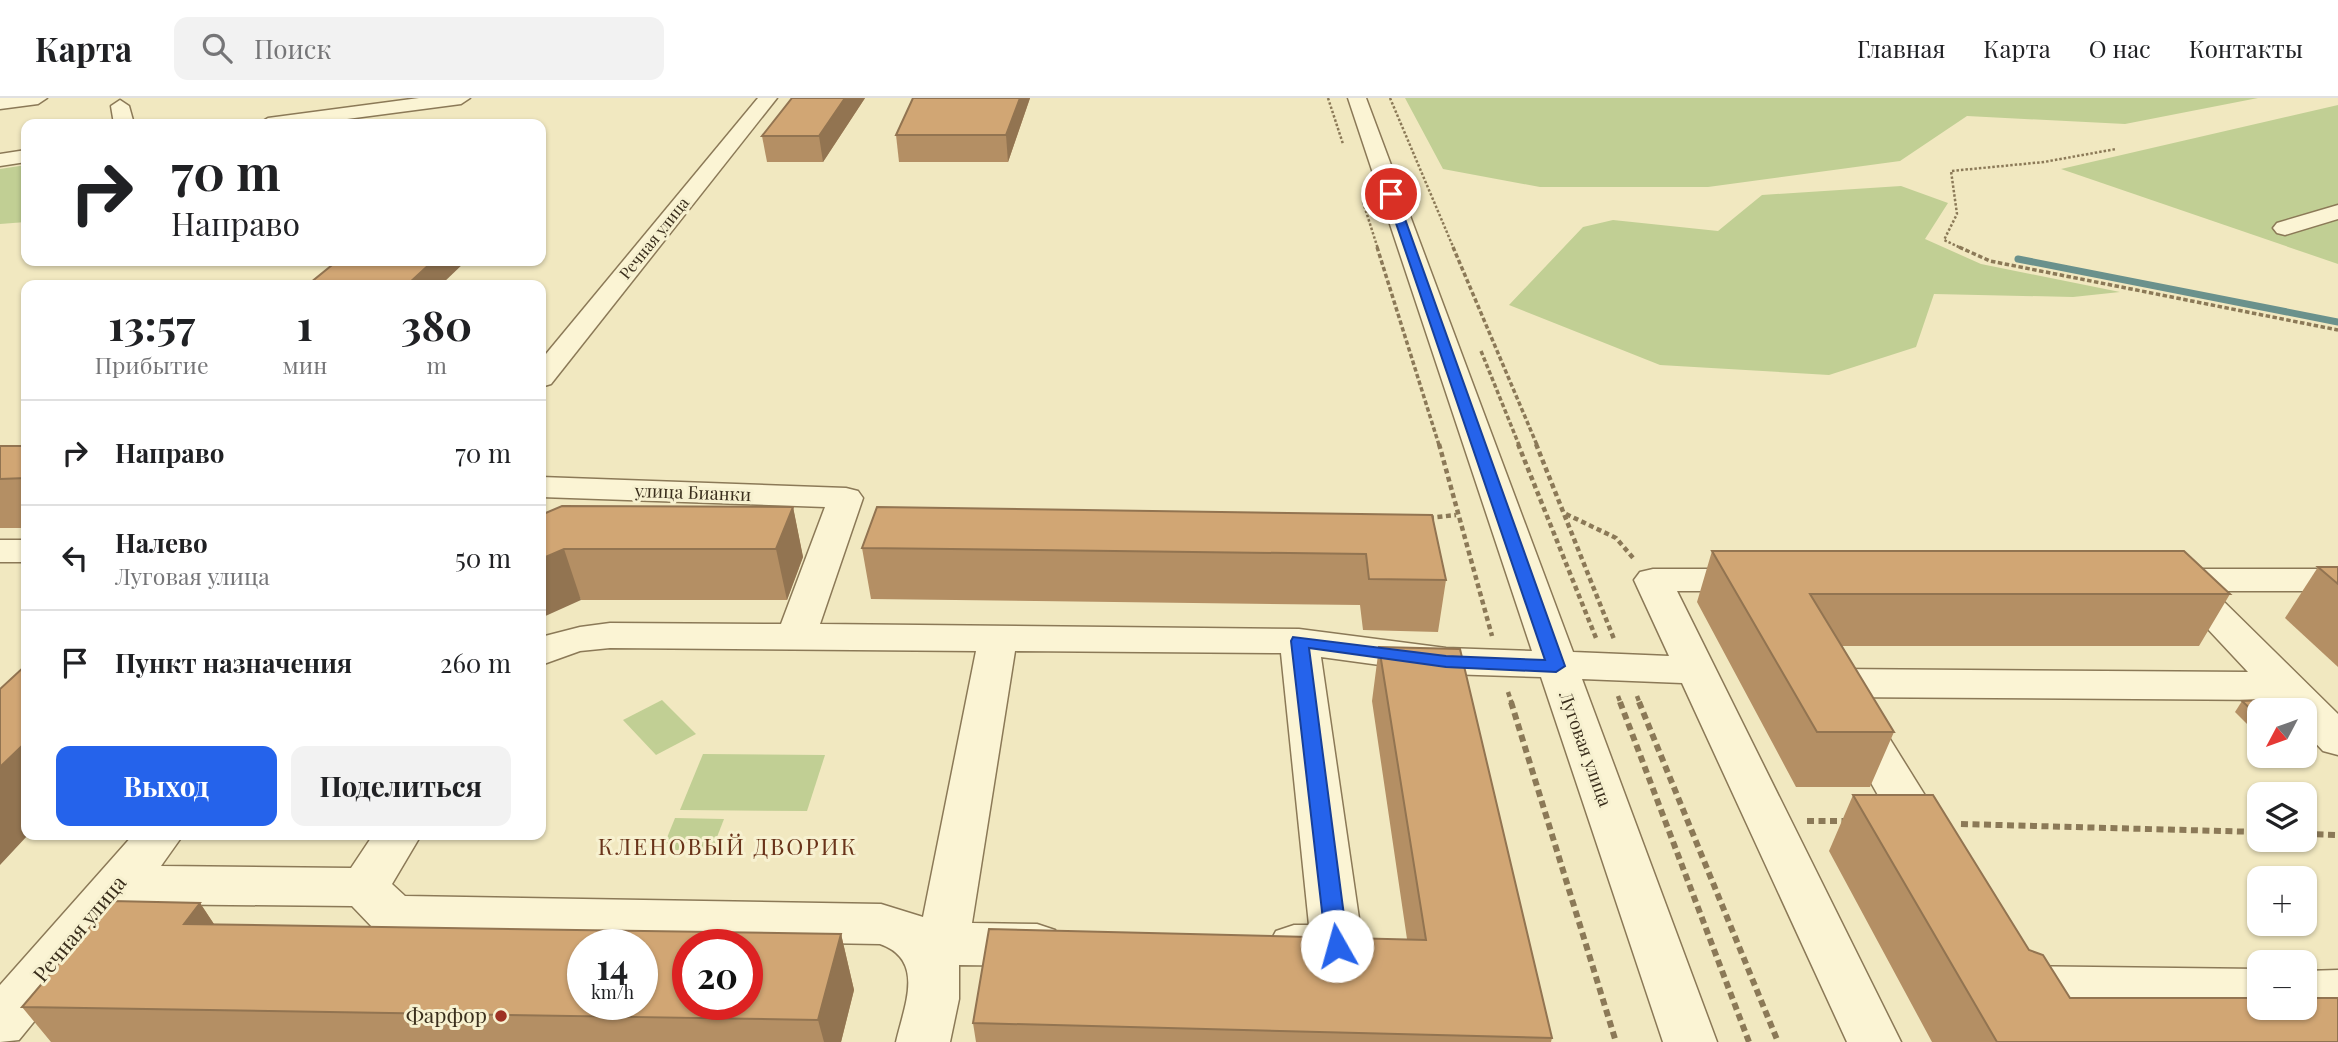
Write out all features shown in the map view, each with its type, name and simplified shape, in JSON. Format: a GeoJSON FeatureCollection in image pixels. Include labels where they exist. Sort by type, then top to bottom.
{"type":"FeatureCollection","features":[{"type":"Feature","properties":{"kind":"street"},"geometry":{"type":"LineString","coordinates":[[0,103],[26,98]]}},
{"type":"Feature","properties":{"kind":"street"},"geometry":{"type":"LineString","coordinates":[[305,119],[461,98]]}},
{"type":"Feature","properties":{"kind":"street","name":"Речная улица"},"geometry":{"type":"LineString","coordinates":[[546,372],[768,98]]}},
{"type":"Feature","properties":{"kind":"street","name":"Луговая улица"},"geometry":{"type":"LineString","coordinates":[[1372,104],[1556,666],[1690,1042]]}},
{"type":"Feature","properties":{"kind":"street"},"geometry":{"type":"LineString","coordinates":[[0,160],[21,157]]}},
{"type":"Feature","properties":{"kind":"street"},"geometry":{"type":"LineString","coordinates":[[2285,228],[2338,212]]}},
{"type":"Feature","properties":{"kind":"street"},"geometry":{"type":"LineString","coordinates":[[797,634],[846,498]]}},
{"type":"Feature","properties":{"kind":"street"},"geometry":{"type":"LineString","coordinates":[[0,551],[21,551]]}},
{"type":"Feature","properties":{"kind":"street"},"geometry":{"type":"LineString","coordinates":[[1792,580],[1653,580],[1874,1042]]}},
{"type":"Feature","properties":{"kind":"street"},"geometry":{"type":"LineString","coordinates":[[2139,580],[2338,580]]}},
{"type":"Feature","properties":{"kind":"street"},"geometry":{"type":"LineString","coordinates":[[2181,580],[2338,740]]}},
{"type":"Feature","properties":{"kind":"street"},"geometry":{"type":"LineString","coordinates":[[546,650],[561,643],[596,635],[797,634],[1300,641],[1446,661],[1695,670]]}},
{"type":"Feature","properties":{"kind":"street"},"geometry":{"type":"LineString","coordinates":[[923,1042],[935,974],[933,944],[998,637]]}},
{"type":"Feature","properties":{"kind":"street"},"geometry":{"type":"LineString","coordinates":[[1256,945],[1337,946],[1300,641]]}},
{"type":"Feature","properties":{"kind":"street"},"geometry":{"type":"LineString","coordinates":[[1952,882],[1835,683],[2285,686]]}},
{"type":"Feature","properties":{"kind":"street","name":"Речная улица"},"geometry":{"type":"LineString","coordinates":[[0,1023],[156,840]]}},
{"type":"Feature","properties":{"kind":"street"},"geometry":{"type":"LineString","coordinates":[[364,887],[395,840]]}},
{"type":"Feature","properties":{"kind":"street"},"geometry":{"type":"LineString","coordinates":[[118,885],[364,887],[393,916],[881,924],[933,944],[1079,945]]}},
{"type":"Feature","properties":{"kind":"street"},"geometry":{"type":"LineString","coordinates":[[1994,953],[2016,989],[2247,992]]}},
{"type":"Feature","properties":{"kind":"street"},"geometry":{"type":"LineString","coordinates":[[2317,993],[2338,993]]}},
{"type":"Feature","properties":{"kind":"lane","name":"улица Бианки"},"geometry":{"type":"LineString","coordinates":[[546,487],[846,498]]}},
{"type":"Feature","properties":{"kind":"path"},"geometry":{"type":"LineString","coordinates":[[1328,98],[1344,146]]}},
{"type":"Feature","properties":{"kind":"path"},"geometry":{"type":"LineString","coordinates":[[1372,104],[1382,98]]}},
{"type":"Feature","properties":{"kind":"path"},"geometry":{"type":"LineString","coordinates":[[1390,98],[1566,514],[1617,668],[1749,1042]]}},
{"type":"Feature","properties":{"kind":"path"},"geometry":{"type":"LineString","coordinates":[[2116,149],[2044,162],[1951,171],[1957,214],[1944,240],[1990,261],[2338,330]]}},
{"type":"Feature","properties":{"kind":"path"},"geometry":{"type":"LineString","coordinates":[[1360,194],[1450,480],[1456,515],[1616,1042]]}},
{"type":"Feature","properties":{"kind":"path"},"geometry":{"type":"LineString","coordinates":[[1480,350],[1778,1042]]}},
{"type":"Feature","properties":{"kind":"path"},"geometry":{"type":"LineString","coordinates":[[1566,514],[1616,538],[1653,580]]}},
{"type":"Feature","properties":{"kind":"path"},"geometry":{"type":"LineString","coordinates":[[1416,520],[1456,515]]}},
{"type":"Feature","properties":{"kind":"path"},"geometry":{"type":"LineString","coordinates":[[1768,820],[1849,821]]}},
{"type":"Feature","properties":{"kind":"path"},"geometry":{"type":"LineString","coordinates":[[1917,822],[2247,832]]}},
{"type":"Feature","properties":{"kind":"path"},"geometry":{"type":"LineString","coordinates":[[2317,834],[2338,835]]}},
{"type":"Feature","properties":{"kind":"green space"},"geometry":{"type":"Polygon","coordinates":[[[1405,98],[2258,98],[2125,124],[1967,116],[1900,161],[1708,187],[1540,187],[1443,169],[1405,98]]]}},
{"type":"Feature","properties":{"kind":"green space"},"geometry":{"type":"Polygon","coordinates":[[[2338,105],[2338,264],[2061,169],[2338,105]]]}},
{"type":"Feature","properties":{"kind":"green space"},"geometry":{"type":"Polygon","coordinates":[[[21,166],[21,222],[0,224],[0,169],[21,166]]]}},
{"type":"Feature","properties":{"kind":"green space"},"geometry":{"type":"Polygon","coordinates":[[[1901,186],[1948,203],[1925,239],[1981,264],[2120,292],[2073,297],[1934,294],[1916,347],[1829,375],[1660,365],[1509,305],[1583,227],[1613,220],[1718,231],[1762,195],[1901,186]]]}},
{"type":"Feature","properties":{"kind":"green space"},"geometry":{"type":"Polygon","coordinates":[[[662,700],[696,734],[656,755],[623,720],[662,700]]]}},
{"type":"Feature","properties":{"kind":"green space"},"geometry":{"type":"Polygon","coordinates":[[[703,754],[825,755],[807,811],[680,810],[703,754]]]}},
{"type":"Feature","properties":{"kind":"green space"},"geometry":{"type":"Polygon","coordinates":[[[675,818],[724,819],[712,850],[662,850],[675,818]]]}},
{"type":"Feature","properties":{"kind":"building"},"geometry":{"type":"Polygon","coordinates":[[[792,98],[845,98],[819,136],[762,136],[792,98]]]}},
{"type":"Feature","properties":{"kind":"building"},"geometry":{"type":"Polygon","coordinates":[[[913,98],[1020,98],[1006,135],[896,135],[913,98]]]}},
{"type":"Feature","properties":{"kind":"building"},"geometry":{"type":"Polygon","coordinates":[[[331,266],[428,266],[412,280],[314,280],[331,266]]]}},
{"type":"Feature","properties":{"kind":"building"},"geometry":{"type":"Polygon","coordinates":[[[0,446],[21,446],[21,478],[0,479],[0,446]]]}},
{"type":"Feature","properties":{"kind":"building"},"geometry":{"type":"Polygon","coordinates":[[[562,506],[793,507],[776,549],[564,549],[546,557],[546,513],[562,506]]]}},
{"type":"Feature","properties":{"kind":"building"},"geometry":{"type":"Polygon","coordinates":[[[877,507],[1432,515],[1446,580],[1369,579],[1366,554],[862,548],[877,507]]]}},
{"type":"Feature","properties":{"kind":"building"},"geometry":{"type":"Polygon","coordinates":[[[1712,551],[2184,551],[2230,594],[1810,594],[1894,732],[1817,732],[1712,551]]]}},
{"type":"Feature","properties":{"kind":"building"},"geometry":{"type":"Polygon","coordinates":[[[2318,567],[2338,567],[2338,584],[2318,567]]]}},
{"type":"Feature","properties":{"kind":"building"},"geometry":{"type":"Polygon","coordinates":[[[1379,647],[1460,649],[1552,1038],[973,1023],[989,929],[1426,940],[1379,647]]]}},
{"type":"Feature","properties":{"kind":"building"},"geometry":{"type":"Polygon","coordinates":[[[21,670],[21,747],[0,767],[0,689],[21,670]]]}},
{"type":"Feature","properties":{"kind":"building"},"geometry":{"type":"Polygon","coordinates":[[[1853,795],[1933,795],[2029,950],[2043,955],[2070,998],[2247,998],[2247,1020],[2317,1020],[2317,998],[2338,998],[2338,1042],[1997,1042],[1853,795]]]}},
{"type":"Feature","properties":{"kind":"building"},"geometry":{"type":"Polygon","coordinates":[[[112,901],[200,903],[184,924],[567,930],[567,1016],[22,1007],[112,901]]]}},
{"type":"Feature","properties":{"kind":"building"},"geometry":{"type":"Polygon","coordinates":[[[658,931],[672,931],[672,1018],[658,1017],[658,931]]]}},
{"type":"Feature","properties":{"kind":"building"},"geometry":{"type":"Polygon","coordinates":[[[763,933],[841,934],[818,1020],[763,1019],[763,933]]]}},
{"type":"Feature","properties":{"kind":"waterway"},"geometry":{"type":"LineString","coordinates":[[2018,259],[2338,322]]}},
{"type":"Feature","properties":{"kind":"place","name":"Фарфор"},"geometry":{"type":"Point","coordinates":[501,1016]}},
{"type":"Feature","properties":{"kind":"district","name":"КЛЕНОВЫЙ ДВОРИК"},"geometry":{"type":"Point","coordinates":[728,847]}},
{"type":"Feature","properties":{"kind":"route"},"geometry":{"type":"LineString","coordinates":[[1337,946],[1300,641],[1446,661],[1556,666],[1391,194]]}}]}
